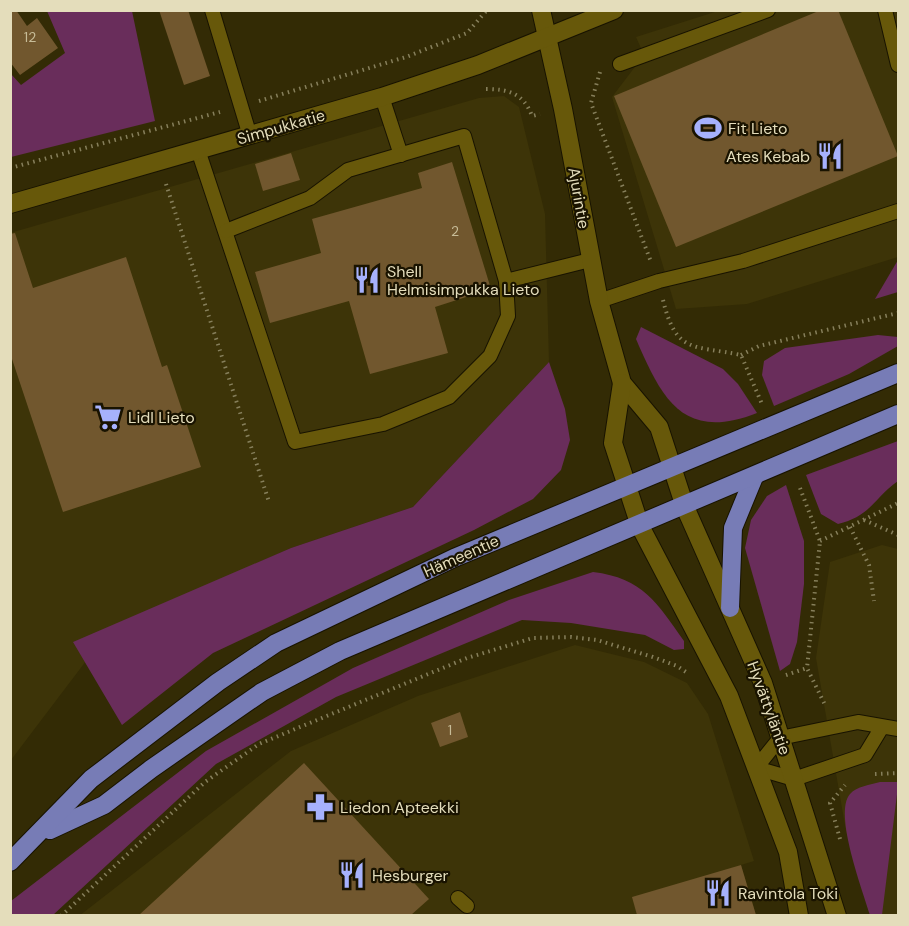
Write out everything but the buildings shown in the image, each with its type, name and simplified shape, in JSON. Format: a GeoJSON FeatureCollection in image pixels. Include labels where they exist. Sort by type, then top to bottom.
{"type":"FeatureCollection","features":[{"type":"Feature","properties":{"kind":"highway","name":"Hämeentie"},"geometry":{"type":"LineString","coordinates":[[10,862],[40,835],[91,779],[218,682],[276,643],[454,558],[898,373]]}},
{"type":"Feature","properties":{"kind":"highway","name":"Hämeentie"},"geometry":{"type":"LineString","coordinates":[[40,835],[104,805],[151,769],[262,692],[339,651],[685,507],[898,414]]}},
{"type":"Feature","properties":{"kind":"highway"},"geometry":{"type":"LineString","coordinates":[[730,608],[733,528],[754,477]]}},
{"type":"Feature","properties":{"kind":"street","name":"Ajurintie"},"geometry":{"type":"LineString","coordinates":[[541,10],[563,109],[598,301],[622,383],[659,427],[685,507]]}},
{"type":"Feature","properties":{"kind":"street","name":"Simpukkatie"},"geometry":{"type":"LineString","coordinates":[[10,204],[382,97],[478,65],[614,10]]}},
{"type":"Feature","properties":{"kind":"street","name":"Ajurintie"},"geometry":{"type":"LineString","coordinates":[[622,383],[613,443],[640,526]]}},
{"type":"Feature","properties":{"kind":"street","name":"Hyvättyläntie"},"geometry":{"type":"LineString","coordinates":[[685,507],[763,684],[837,915]]}},
{"type":"Feature","properties":{"kind":"street","name":"Hyvättyläntie"},"geometry":{"type":"LineString","coordinates":[[640,526],[729,696],[788,852],[799,915]]}},
{"type":"Feature","properties":{"kind":"lane"},"geometry":{"type":"LineString","coordinates":[[212,10],[250,136]]}},
{"type":"Feature","properties":{"kind":"lane"},"geometry":{"type":"LineString","coordinates":[[620,64],[768,10]]}},
{"type":"Feature","properties":{"kind":"lane"},"geometry":{"type":"LineString","coordinates":[[885,10],[898,64]]}},
{"type":"Feature","properties":{"kind":"lane"},"geometry":{"type":"LineString","coordinates":[[382,97],[401,155]]}},
{"type":"Feature","properties":{"kind":"lane"},"geometry":{"type":"LineString","coordinates":[[198,150],[295,442],[383,424],[450,397],[490,356],[508,316],[506,281],[464,136],[348,170],[310,198],[226,231]]}},
{"type":"Feature","properties":{"kind":"lane"},"geometry":{"type":"LineString","coordinates":[[598,301],[659,282],[743,261],[898,211]]}},
{"type":"Feature","properties":{"kind":"lane"},"geometry":{"type":"LineString","coordinates":[[506,281],[590,260]]}},
{"type":"Feature","properties":{"kind":"lane"},"geometry":{"type":"LineString","coordinates":[[882,727],[865,754],[794,779],[756,768],[780,738],[858,722],[898,729]]}},
{"type":"Feature","properties":{"kind":"path"},"geometry":{"type":"LineString","coordinates":[[600,60],[600,71],[591,103],[659,282],[669,327],[680,341],[741,355],[759,346],[898,313]]}},
{"type":"Feature","properties":{"kind":"path"},"geometry":{"type":"LineString","coordinates":[[166,184],[269,502]]}},
{"type":"Feature","properties":{"kind":"path"},"geometry":{"type":"LineString","coordinates":[[741,355],[762,404]]}},
{"type":"Feature","properties":{"kind":"path"},"geometry":{"type":"LineString","coordinates":[[800,488],[820,541],[807,668],[829,711]]}},
{"type":"Feature","properties":{"kind":"path"},"geometry":{"type":"LineString","coordinates":[[820,541],[898,503]]}},
{"type":"Feature","properties":{"kind":"path"},"geometry":{"type":"LineString","coordinates":[[864,520],[898,535]]}},
{"type":"Feature","properties":{"kind":"path"},"geometry":{"type":"LineString","coordinates":[[850,527],[869,565],[874,601]]}},
{"type":"Feature","properties":{"kind":"path"},"geometry":{"type":"LineString","coordinates":[[61,915],[205,782],[259,744],[467,658],[533,638],[571,637],[597,640],[661,660],[678,666],[695,679]]}},
{"type":"Feature","properties":{"kind":"path"},"geometry":{"type":"LineString","coordinates":[[843,848],[830,803],[848,781]]}},
{"type":"Feature","properties":{"kind":"shaded area"},"geometry":{"type":"Polygon","coordinates":[[[47,11],[132,11],[155,121],[11,157],[11,74],[21,85],[65,53],[47,11]]]}},
{"type":"Feature","properties":{"kind":"shaded area"},"geometry":{"type":"Polygon","coordinates":[[[718,11],[898,11],[898,257],[747,304],[676,309],[612,97],[644,55],[636,37],[718,11]]]}},
{"type":"Feature","properties":{"kind":"shaded area"},"geometry":{"type":"Polygon","coordinates":[[[504,96],[519,107],[545,214],[549,362],[413,507],[291,548],[111,628],[11,760],[10,233],[479,98],[504,96]]]}},
{"type":"Feature","properties":{"kind":"shaded area"},"geometry":{"type":"Polygon","coordinates":[[[898,260],[898,292],[875,299],[898,260]]]}},
{"type":"Feature","properties":{"kind":"shaded area"},"geometry":{"type":"Polygon","coordinates":[[[641,327],[723,369],[738,384],[757,413],[732,421],[711,422],[693,418],[678,409],[655,380],[636,339],[641,327]]]}},
{"type":"Feature","properties":{"kind":"shaded area"},"geometry":{"type":"Polygon","coordinates":[[[878,335],[898,337],[898,346],[849,374],[774,406],[762,375],[764,361],[785,348],[878,335]]]}},
{"type":"Feature","properties":{"kind":"shaded area"},"geometry":{"type":"Polygon","coordinates":[[[549,362],[565,409],[570,440],[561,470],[533,499],[474,530],[213,653],[122,725],[73,642],[291,548],[413,507],[549,362]]]}},
{"type":"Feature","properties":{"kind":"shaded area"},"geometry":{"type":"Polygon","coordinates":[[[898,441],[898,481],[865,511],[849,521],[838,524],[821,514],[806,475],[898,441]]]}},
{"type":"Feature","properties":{"kind":"shaded area"},"geometry":{"type":"Polygon","coordinates":[[[786,485],[804,541],[804,584],[797,642],[790,664],[780,671],[745,548],[751,520],[767,496],[786,485]]]}},
{"type":"Feature","properties":{"kind":"shaded area"},"geometry":{"type":"Polygon","coordinates":[[[882,545],[898,549],[898,915],[870,915],[846,831],[816,658],[830,562],[882,545]]]}},
{"type":"Feature","properties":{"kind":"shaded area"},"geometry":{"type":"Polygon","coordinates":[[[593,572],[625,580],[647,594],[684,641],[684,649],[674,650],[645,635],[571,623],[522,620],[336,697],[216,764],[53,915],[11,915],[11,901],[206,751],[353,668],[509,600],[593,572]]]}},
{"type":"Feature","properties":{"kind":"shaded area"},"geometry":{"type":"Polygon","coordinates":[[[575,645],[644,662],[687,683],[708,714],[754,861],[741,865],[756,915],[79,916],[291,751],[418,696],[575,645]]]}},
{"type":"Feature","properties":{"kind":"shaded area"},"geometry":{"type":"Polygon","coordinates":[[[880,782],[898,782],[898,786],[882,915],[870,915],[851,853],[845,818],[846,804],[850,794],[856,789],[880,782]]]}},
{"type":"Feature","properties":{"kind":"place","name":"Fit Lieto"},"geometry":{"type":"Point","coordinates":[708,128]}},
{"type":"Feature","properties":{"kind":"place","name":"Ates Kebab"},"geometry":{"type":"Point","coordinates":[830,156]}},
{"type":"Feature","properties":{"kind":"place","name":"Shell Helmisimpukka Lieto"},"geometry":{"type":"Point","coordinates":[367,280]}},
{"type":"Feature","properties":{"kind":"place","name":"Lidl Lieto"},"geometry":{"type":"Point","coordinates":[108,417]}},
{"type":"Feature","properties":{"kind":"place","name":"Liedon Apteekki"},"geometry":{"type":"Point","coordinates":[320,807]}},
{"type":"Feature","properties":{"kind":"place","name":"Hesburger"},"geometry":{"type":"Point","coordinates":[352,875]}},
{"type":"Feature","properties":{"kind":"place","name":"Ravintola Toki"},"geometry":{"type":"Point","coordinates":[718,893]}}]}
